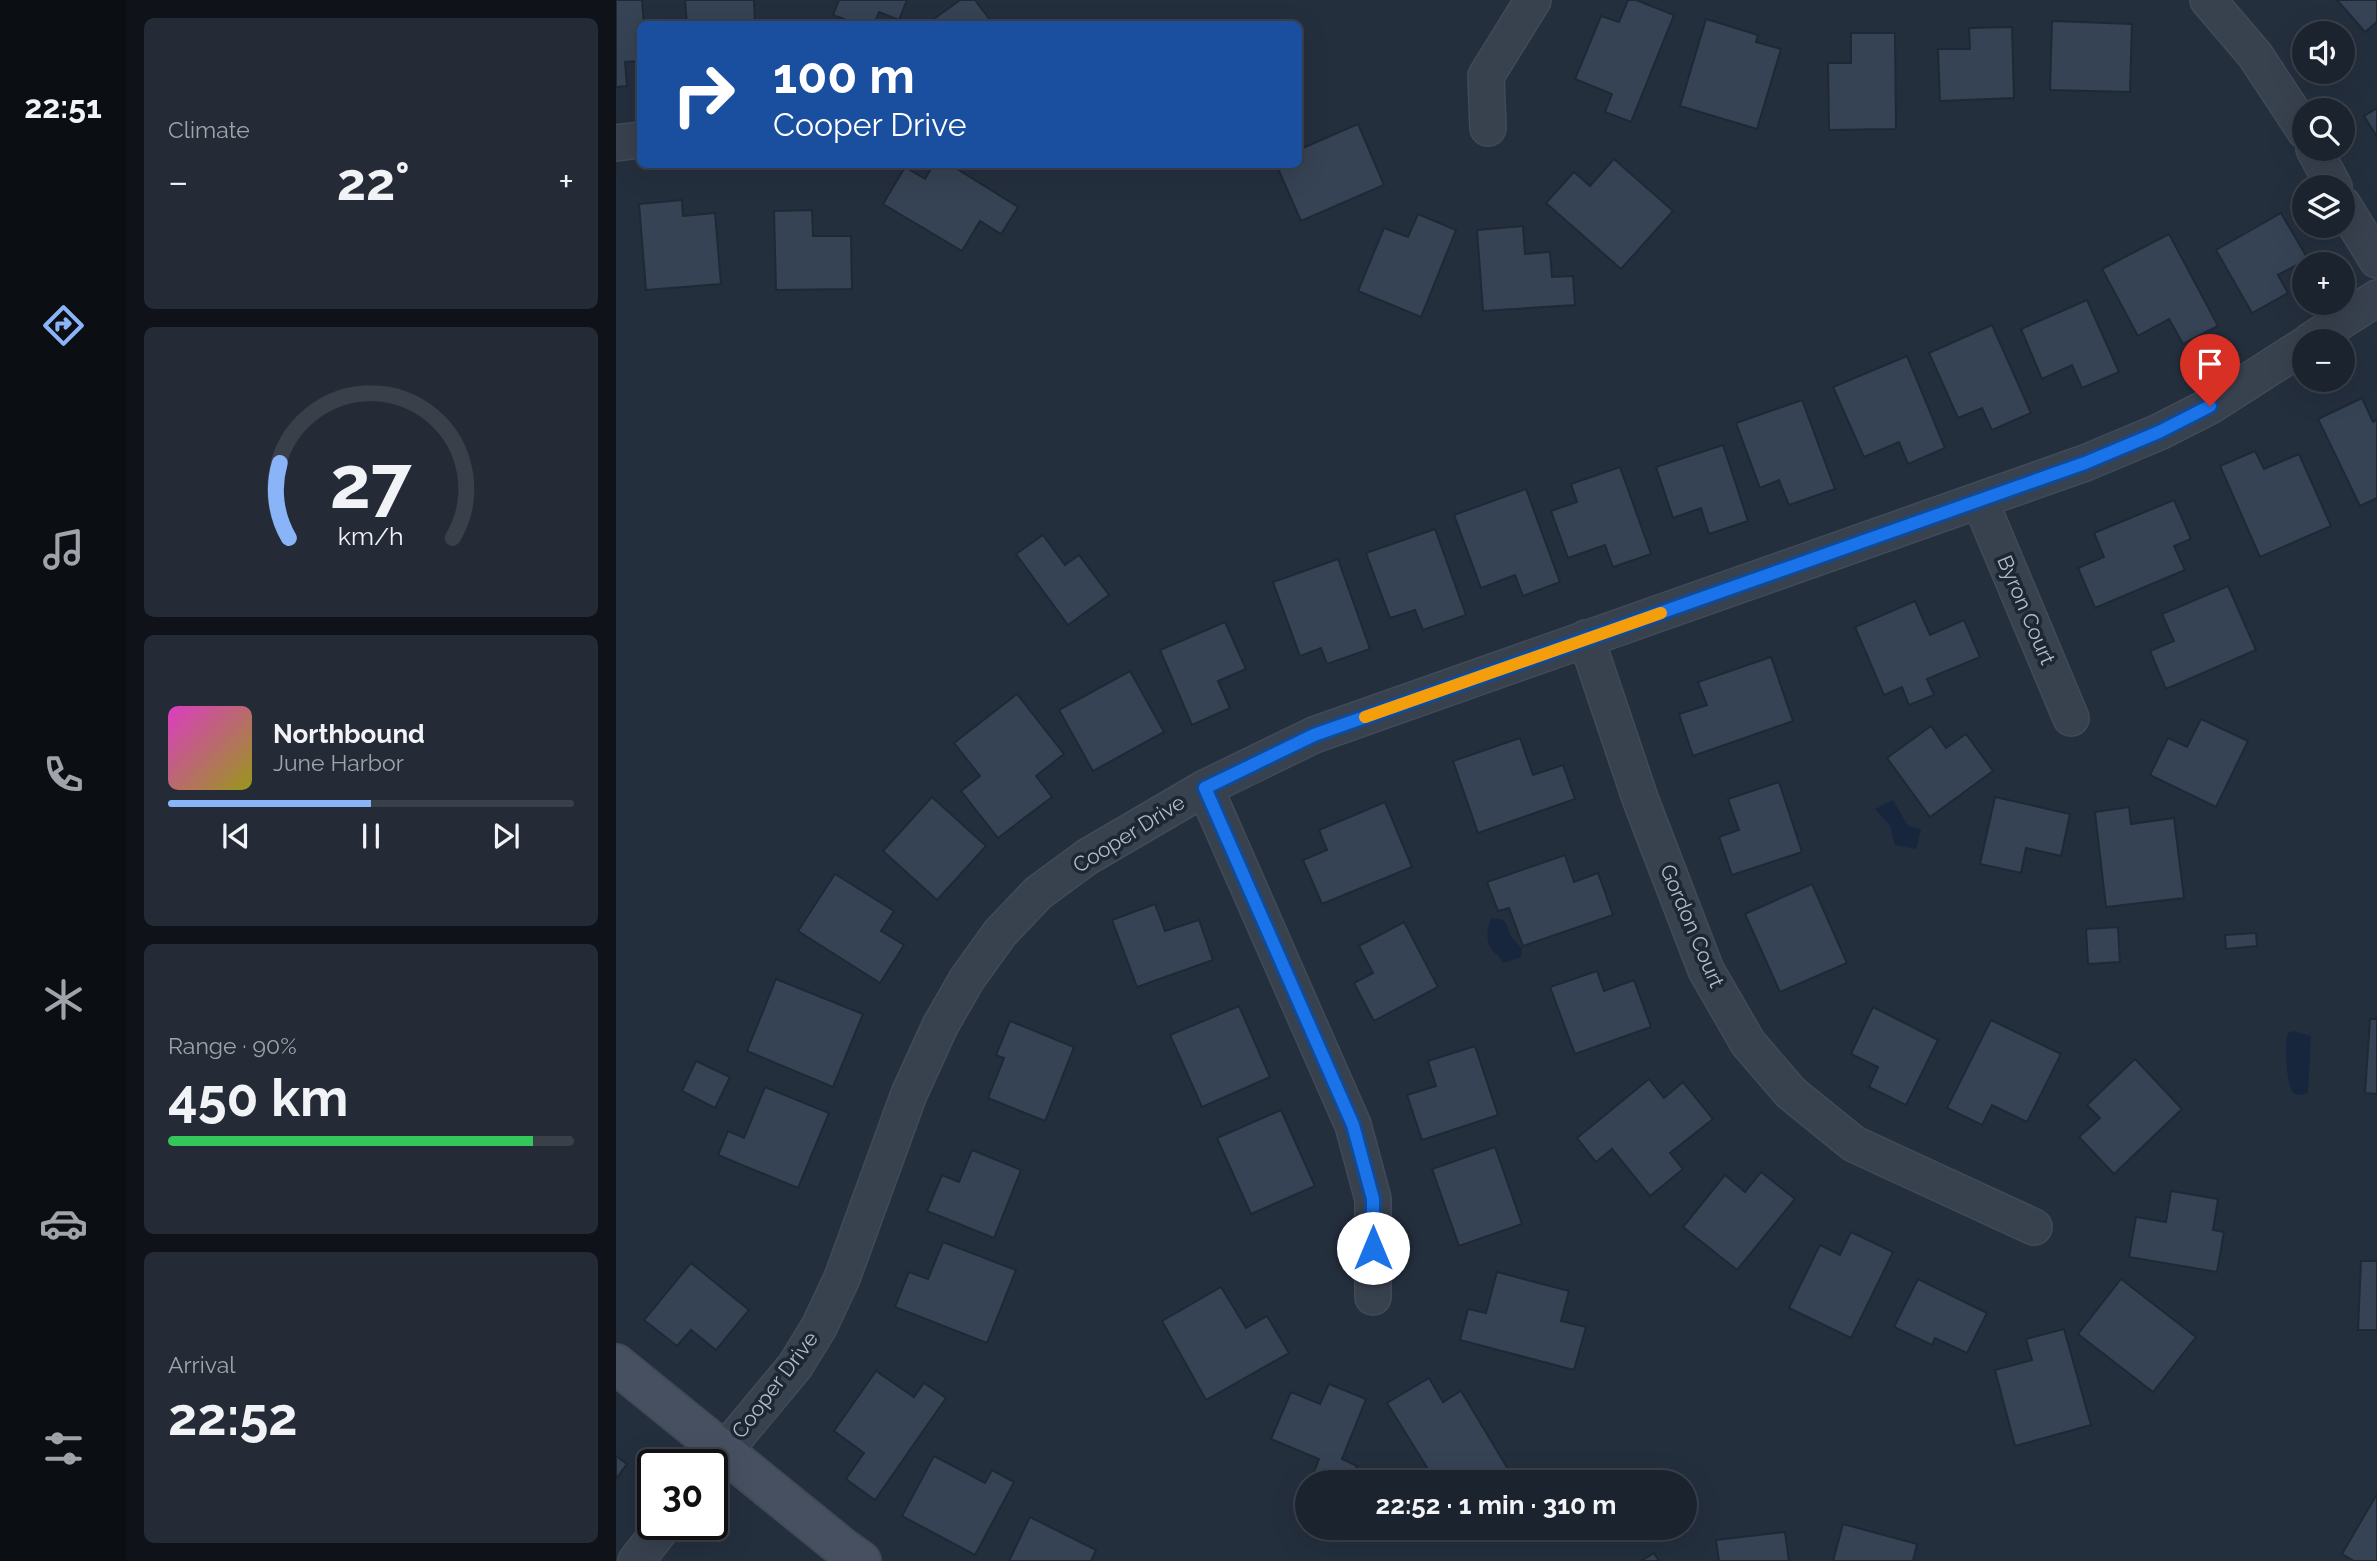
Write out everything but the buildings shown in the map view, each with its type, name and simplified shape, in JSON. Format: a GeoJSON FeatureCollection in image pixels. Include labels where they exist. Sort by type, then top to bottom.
{"type":"FeatureCollection","features":[{"type":"Feature","properties":{"kind":"street"},"geometry":{"type":"LineString","coordinates":[[1488,128],[1486,76],[1533,0]]}},
{"type":"Feature","properties":{"kind":"street"},"geometry":{"type":"LineString","coordinates":[[2208,0],[2255,55],[2292,111]]}},
{"type":"Feature","properties":{"kind":"street"},"geometry":{"type":"LineString","coordinates":[[616,143],[637,140]]}},
{"type":"Feature","properties":{"kind":"street"},"geometry":{"type":"LineString","coordinates":[[2355,224],[2377,260]]}},
{"type":"Feature","properties":{"kind":"street"},"geometry":{"type":"LineString","coordinates":[[2329,329],[2377,298]]}},
{"type":"Feature","properties":{"kind":"street","name":"Cooper Drive"},"geometry":{"type":"LineString","coordinates":[[726,1449],[795,1366],[819,1327],[842,1278],[909,1094],[940,1026],[967,979],[993,943],[1038,893],[1087,857],[1205,788],[1314,735],[2085,463],[2159,432],[2221,399],[2292,353]]}},
{"type":"Feature","properties":{"kind":"street","name":"Byron Court"},"geometry":{"type":"LineString","coordinates":[[1980,501],[2071,718]]}},
{"type":"Feature","properties":{"kind":"street","name":"Gordon Court"},"geometry":{"type":"LineString","coordinates":[[1586,638],[1641,801],[1706,970],[1748,1043],[1791,1093],[1854,1144],[2034,1227]]}},
{"type":"Feature","properties":{"kind":"street"},"geometry":{"type":"LineString","coordinates":[[1205,788],[1353,1125],[1373,1199],[1373,1297]]}},
{"type":"Feature","properties":{"kind":"street"},"geometry":{"type":"LineString","coordinates":[[616,1364],[707,1449]]}},
{"type":"Feature","properties":{"kind":"street"},"geometry":{"type":"LineString","coordinates":[[728,1466],[861,1561]]}},
{"type":"Feature","properties":{"kind":"street"},"geometry":{"type":"LineString","coordinates":[[636,1561],[652,1540]]}},
{"type":"Feature","properties":{"kind":"water"},"geometry":{"type":"Polygon","coordinates":[[[1893,800],[1908,826],[1921,829],[1916,849],[1895,845],[1890,826],[1875,809],[1893,800]]]}},
{"type":"Feature","properties":{"kind":"water"},"geometry":{"type":"Polygon","coordinates":[[[1492,918],[1506,923],[1511,936],[1522,949],[1521,957],[1503,963],[1489,945],[1488,928],[1492,918]]]}},
{"type":"Feature","properties":{"kind":"water"},"geometry":{"type":"Polygon","coordinates":[[[2293,1031],[2311,1036],[2308,1092],[2303,1095],[2294,1094],[2291,1090],[2288,1074],[2287,1038],[2288,1033],[2293,1031]]]}},
{"type":"Feature","properties":{"kind":"slow traffic"},"geometry":{"type":"LineString","coordinates":[[1365,717],[1661,613]]}},
{"type":"Feature","properties":{"kind":"route"},"geometry":{"type":"LineString","coordinates":[[1373,1248],[1373,1199],[1353,1125],[1205,788],[1314,735],[2085,463],[2159,432],[2210,406]]}}]}
